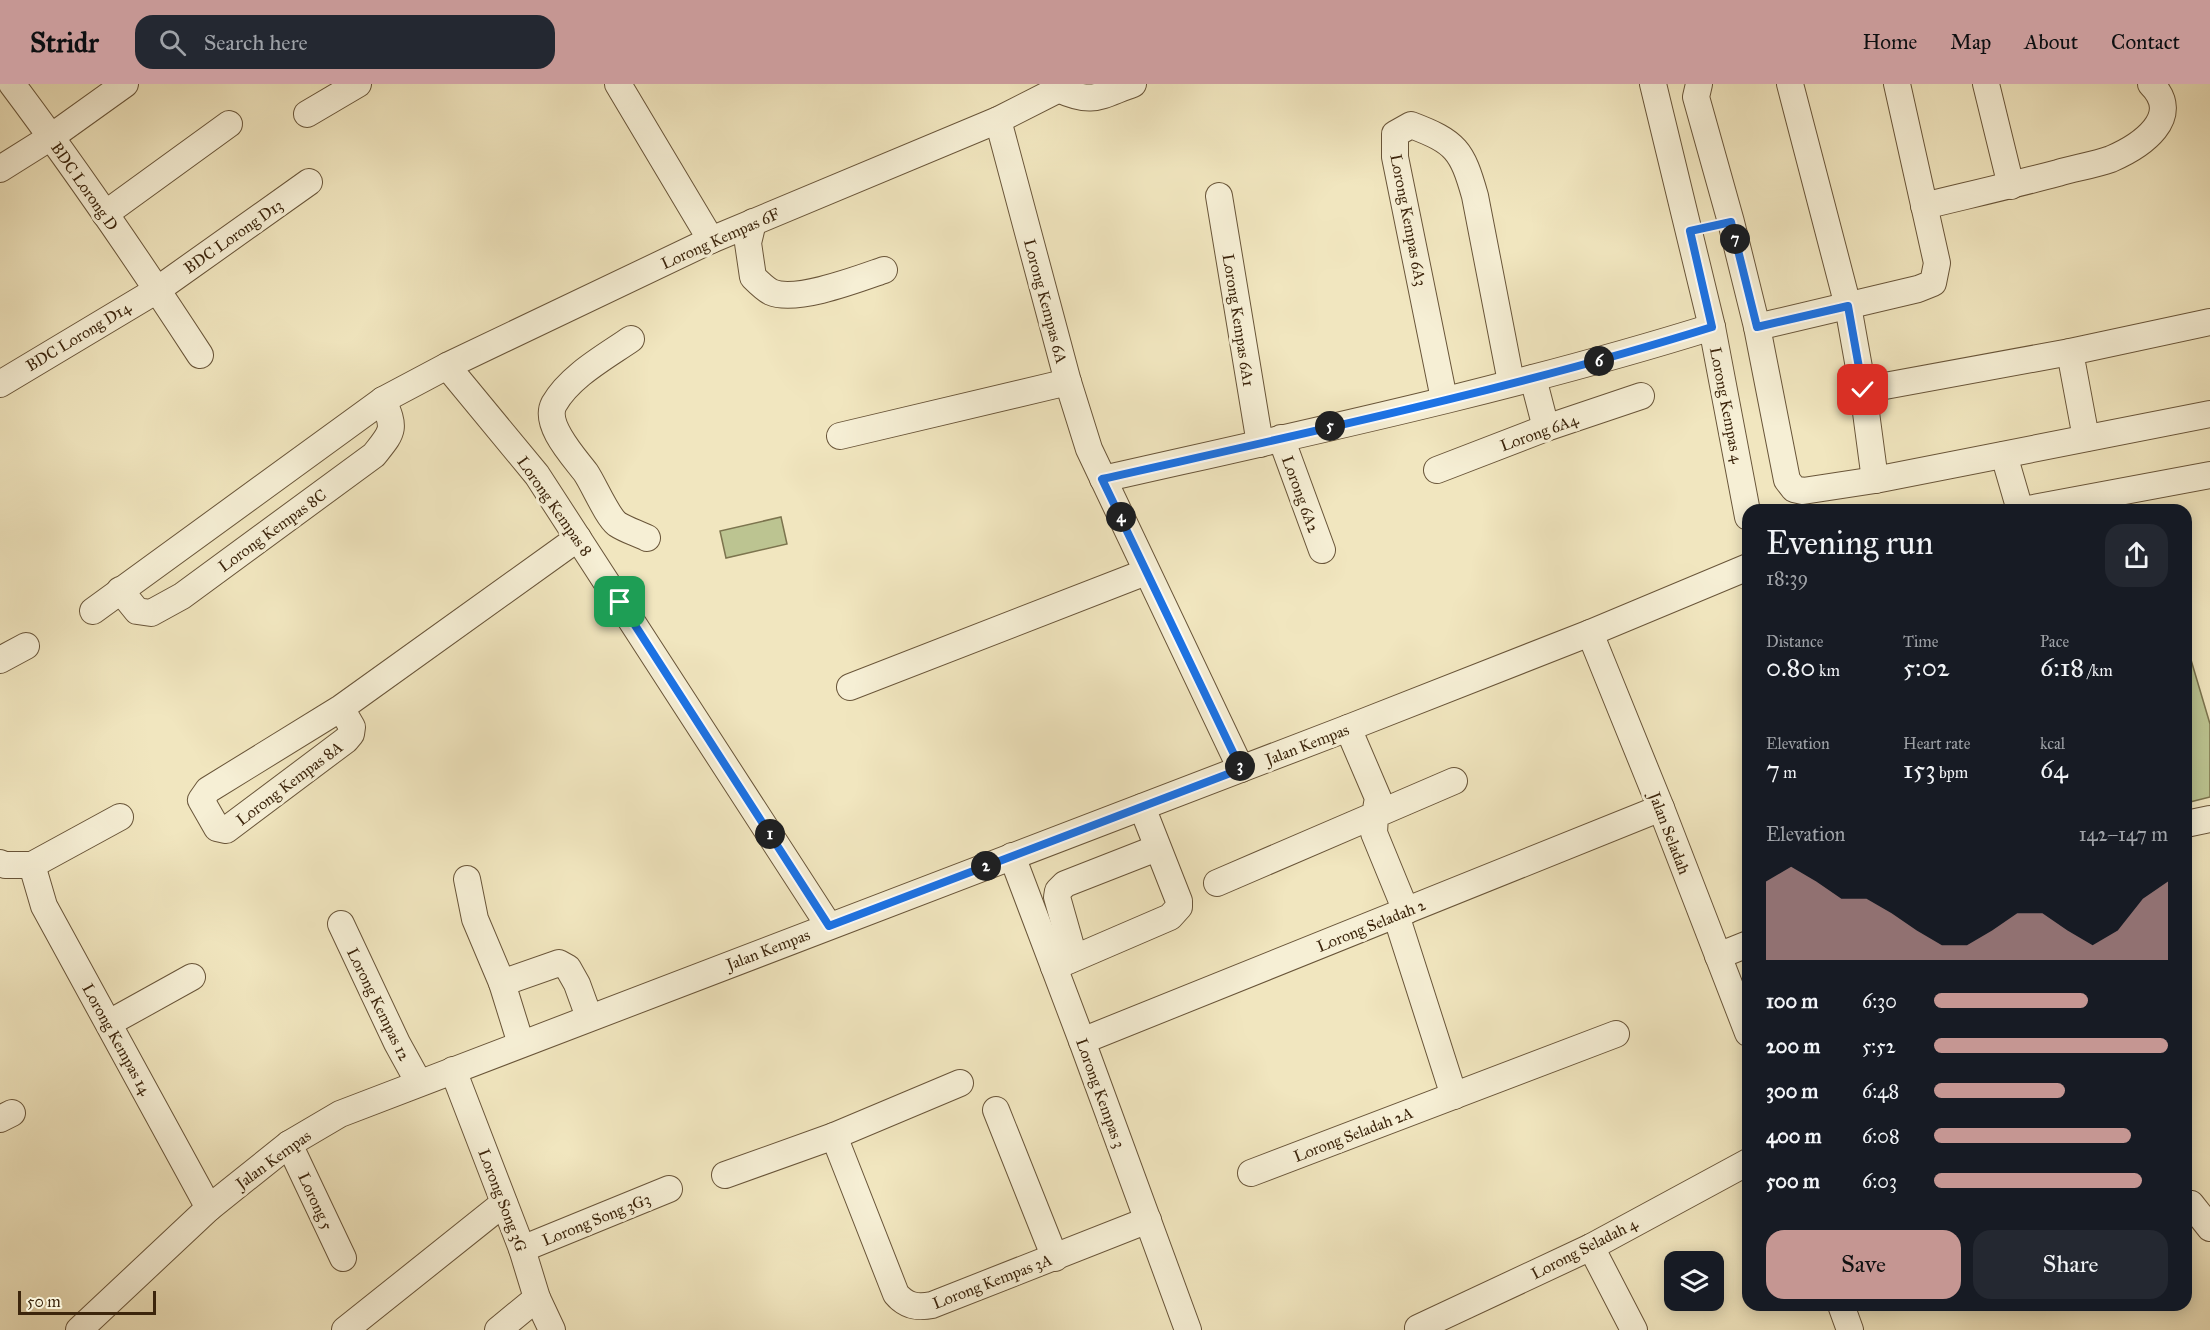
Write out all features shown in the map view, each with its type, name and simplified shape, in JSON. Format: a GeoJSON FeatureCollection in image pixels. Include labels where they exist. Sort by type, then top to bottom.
{"type":"FeatureCollection","features":[{"type":"Feature","properties":{"kind":"street","name":"BDC Lorong D"},"geometry":{"type":"LineString","coordinates":[[12,84],[105,214],[200,356]]}},
{"type":"Feature","properties":{"kind":"street"},"geometry":{"type":"LineString","coordinates":[[0,169],[51,137],[125,84]]}},
{"type":"Feature","properties":{"kind":"street"},"geometry":{"type":"LineString","coordinates":[[307,114],[358,84]]}},
{"type":"Feature","properties":{"kind":"street"},"geometry":{"type":"LineString","coordinates":[[618,84],[711,240]]}},
{"type":"Feature","properties":{"kind":"street"},"geometry":{"type":"LineString","coordinates":[[1063,87],[1073,96],[1090,99],[1133,84]]}},
{"type":"Feature","properties":{"kind":"street","name":"Lorong Kempas 4"},"geometry":{"type":"LineString","coordinates":[[1653,84],[1712,327],[1746,504]]}},
{"type":"Feature","properties":{"kind":"street"},"geometry":{"type":"LineString","coordinates":[[1699,84],[1696,97],[1757,327],[1787,480],[1794,489],[1803,491],[1875,480],[2210,414]]}},
{"type":"Feature","properties":{"kind":"street"},"geometry":{"type":"LineString","coordinates":[[1790,84],[1848,306],[1863,390],[1875,480]]}},
{"type":"Feature","properties":{"kind":"street"},"geometry":{"type":"LineString","coordinates":[[1757,327],[1918,289],[1934,283],[1938,263],[1897,84]]}},
{"type":"Feature","properties":{"kind":"street"},"geometry":{"type":"LineString","coordinates":[[1986,84],[2011,186]]}},
{"type":"Feature","properties":{"kind":"street"},"geometry":{"type":"LineString","coordinates":[[1924,206],[2011,186],[2110,159],[2132,148],[2154,131],[2163,115],[2164,105],[2160,93],[2151,84]]}},
{"type":"Feature","properties":{"kind":"street","name":"Lorong Kempas 6F"},"geometry":{"type":"LineString","coordinates":[[447,366],[711,240],[998,120],[1063,87]]}},
{"type":"Feature","properties":{"kind":"street","name":"Lorong Kempas 6A"},"geometry":{"type":"LineString","coordinates":[[998,120],[1068,382],[1089,449],[1241,769]]}},
{"type":"Feature","properties":{"kind":"street"},"geometry":{"type":"LineString","coordinates":[[105,214],[229,124]]}},
{"type":"Feature","properties":{"kind":"street","name":"Lorong Kempas 6A3"},"geometry":{"type":"LineString","coordinates":[[1444,399],[1395,157],[1395,135],[1411,125],[1431,132],[1454,146],[1467,169],[1522,380]]}},
{"type":"Feature","properties":{"kind":"street","name":"BDC Lorong D13"},"geometry":{"type":"LineString","coordinates":[[157,290],[309,182]]}},
{"type":"Feature","properties":{"kind":"street","name":"Lorong Kempas 6A1"},"geometry":{"type":"LineString","coordinates":[[1219,196],[1270,441]]}},
{"type":"Feature","properties":{"kind":"street"},"geometry":{"type":"LineString","coordinates":[[753,222],[748,243],[753,278],[771,292],[797,295],[835,286],[884,270]]}},
{"type":"Feature","properties":{"kind":"street"},"geometry":{"type":"LineString","coordinates":[[1690,231],[1731,222]]}},
{"type":"Feature","properties":{"kind":"street","name":"BDC Lorong D14"},"geometry":{"type":"LineString","coordinates":[[0,384],[157,290]]}},
{"type":"Feature","properties":{"kind":"street"},"geometry":{"type":"LineString","coordinates":[[1863,390],[2070,352],[2210,322]]}},
{"type":"Feature","properties":{"kind":"street"},"geometry":{"type":"LineString","coordinates":[[1102,479],[1270,441],[1615,357],[1712,327]]}},
{"type":"Feature","properties":{"kind":"street"},"geometry":{"type":"LineString","coordinates":[[631,339],[584,372],[565,389],[553,407],[553,418],[566,450],[585,473],[616,523],[646,538]]}},
{"type":"Feature","properties":{"kind":"street"},"geometry":{"type":"LineString","coordinates":[[2070,352],[2086,438]]}},
{"type":"Feature","properties":{"kind":"street"},"geometry":{"type":"LineString","coordinates":[[93,611],[383,400],[447,366]]}},
{"type":"Feature","properties":{"kind":"street","name":"Lorong Kempas 8"},"geometry":{"type":"LineString","coordinates":[[447,366],[537,475],[829,926]]}},
{"type":"Feature","properties":{"kind":"street"},"geometry":{"type":"LineString","coordinates":[[1522,380],[1546,428]]}},
{"type":"Feature","properties":{"kind":"street"},"geometry":{"type":"LineString","coordinates":[[840,436],[1068,382]]}},
{"type":"Feature","properties":{"kind":"street","name":"Lorong 6A4"},"geometry":{"type":"LineString","coordinates":[[1437,470],[1546,428],[1641,396]]}},
{"type":"Feature","properties":{"kind":"street","name":"Lorong Kempas 8C"},"geometry":{"type":"LineString","coordinates":[[120,590],[137,611],[151,613],[182,596],[374,455],[390,435],[392,425],[383,400]]}},
{"type":"Feature","properties":{"kind":"street","name":"Lorong 6A2"},"geometry":{"type":"LineString","coordinates":[[1270,441],[1322,550]]}},
{"type":"Feature","properties":{"kind":"street"},"geometry":{"type":"LineString","coordinates":[[537,475],[566,450]]}},
{"type":"Feature","properties":{"kind":"street"},"geometry":{"type":"LineString","coordinates":[[2004,454],[2020,504]]}},
{"type":"Feature","properties":{"kind":"street"},"geometry":{"type":"LineString","coordinates":[[553,500],[585,473]]}},
{"type":"Feature","properties":{"kind":"street"},"geometry":{"type":"LineString","coordinates":[[2054,504],[2210,475]]}},
{"type":"Feature","properties":{"kind":"street","name":"Lorong Kempas 8A"},"geometry":{"type":"LineString","coordinates":[[341,708],[352,727],[351,734],[346,740],[226,830],[217,828],[201,800],[208,790],[341,708],[578,538]]}},
{"type":"Feature","properties":{"kind":"street","name":"Jalan Kempas"},"geometry":{"type":"LineString","coordinates":[[79,1330],[209,1208],[289,1144],[340,1114],[1348,728],[1590,633],[1742,570]]}},
{"type":"Feature","properties":{"kind":"street"},"geometry":{"type":"LineString","coordinates":[[850,687],[1146,572]]}},
{"type":"Feature","properties":{"kind":"street","name":"Jalan Seladah"},"geometry":{"type":"LineString","coordinates":[[1590,633],[1742,1018]]}},
{"type":"Feature","properties":{"kind":"street"},"geometry":{"type":"LineString","coordinates":[[0,660],[26,646]]}},
{"type":"Feature","properties":{"kind":"street"},"geometry":{"type":"LineString","coordinates":[[1348,728],[1378,798],[1374,833],[1401,913],[1454,1096]]}},
{"type":"Feature","properties":{"kind":"street"},"geometry":{"type":"LineString","coordinates":[[1216,883],[1454,781]]}},
{"type":"Feature","properties":{"kind":"street"},"geometry":{"type":"LineString","coordinates":[[1142,807],[1179,901],[1179,907],[1170,916],[1064,962],[1058,891],[1065,884],[1157,848]]}},
{"type":"Feature","properties":{"kind":"street","name":"Lorong Seladah 2"},"geometry":{"type":"LineString","coordinates":[[1082,1041],[1661,808]]}},
{"type":"Feature","properties":{"kind":"street"},"geometry":{"type":"LineString","coordinates":[[0,863],[33,865],[120,818]]}},
{"type":"Feature","properties":{"kind":"street"},"geometry":{"type":"LineString","coordinates":[[2192,823],[2210,819]]}},
{"type":"Feature","properties":{"kind":"street","name":"Lorong Kempas 3"},"geometry":{"type":"LineString","coordinates":[[1012,856],[1064,962],[1082,1041],[1188,1330]]}},
{"type":"Feature","properties":{"kind":"street","name":"Lorong Kempas 14"},"geometry":{"type":"LineString","coordinates":[[33,865],[44,906],[209,1208]]}},
{"type":"Feature","properties":{"kind":"street"},"geometry":{"type":"LineString","coordinates":[[467,879],[475,919],[502,983],[521,1044]]}},
{"type":"Feature","properties":{"kind":"street","name":"Lorong Kempas 12"},"geometry":{"type":"LineString","coordinates":[[341,924],[397,1044],[419,1083]]}},
{"type":"Feature","properties":{"kind":"street"},"geometry":{"type":"LineString","coordinates":[[1718,956],[1742,946]]}},
{"type":"Feature","properties":{"kind":"street"},"geometry":{"type":"LineString","coordinates":[[502,983],[559,963],[568,968],[577,984],[589,1017]]}},
{"type":"Feature","properties":{"kind":"street"},"geometry":{"type":"LineString","coordinates":[[108,1023],[192,977]]}},
{"type":"Feature","properties":{"kind":"street","name":"Lorong Seladah 2A"},"geometry":{"type":"LineString","coordinates":[[1251,1173],[1616,1034]]}},
{"type":"Feature","properties":{"kind":"street","name":"Lorong Song 3G"},"geometry":{"type":"LineString","coordinates":[[453,1070],[522,1249],[537,1298],[552,1330]]}},
{"type":"Feature","properties":{"kind":"street"},"geometry":{"type":"LineString","coordinates":[[725,1175],[834,1136],[960,1083]]}},
{"type":"Feature","properties":{"kind":"street"},"geometry":{"type":"LineString","coordinates":[[996,1110],[1055,1258]]}},
{"type":"Feature","properties":{"kind":"street","name":"Lorong Kempas 3A"},"geometry":{"type":"LineString","coordinates":[[834,1136],[896,1294],[911,1306],[932,1305],[1148,1220]]}},
{"type":"Feature","properties":{"kind":"street","name":"Lorong 5"},"geometry":{"type":"LineString","coordinates":[[289,1144],[343,1258]]}},
{"type":"Feature","properties":{"kind":"street","name":"Lorong Seladah 4"},"geometry":{"type":"LineString","coordinates":[[1418,1328],[1591,1247],[1742,1165]]}},
{"type":"Feature","properties":{"kind":"street","name":"Lorong Song 3G3"},"geometry":{"type":"LineString","coordinates":[[522,1249],[669,1189]]}},
{"type":"Feature","properties":{"kind":"street"},"geometry":{"type":"LineString","coordinates":[[345,1330],[504,1203]]}},
{"type":"Feature","properties":{"kind":"street"},"geometry":{"type":"LineString","coordinates":[[2192,1205],[2210,1228]]}},
{"type":"Feature","properties":{"kind":"street"},"geometry":{"type":"LineString","coordinates":[[1591,1247],[1634,1330]]}},
{"type":"Feature","properties":{"kind":"street"},"geometry":{"type":"LineString","coordinates":[[498,1330],[537,1298]]}},
{"type":"Feature","properties":{"kind":"green space"},"geometry":{"type":"Polygon","coordinates":[[[781,517],[787,544],[726,558],[720,531],[781,517]]]}},
{"type":"Feature","properties":{"kind":"green space"},"geometry":{"type":"Polygon","coordinates":[[[2192,663],[2210,724],[2210,797],[2192,802],[2192,663]]]}},
{"type":"Feature","properties":{"kind":"route"},"geometry":{"type":"LineString","coordinates":[[620,602],[829,926],[1241,769],[1102,479],[1260,444],[1615,357],[1712,327],[1690,231],[1731,222],[1757,327],[1848,306],[1863,390]]}}]}
